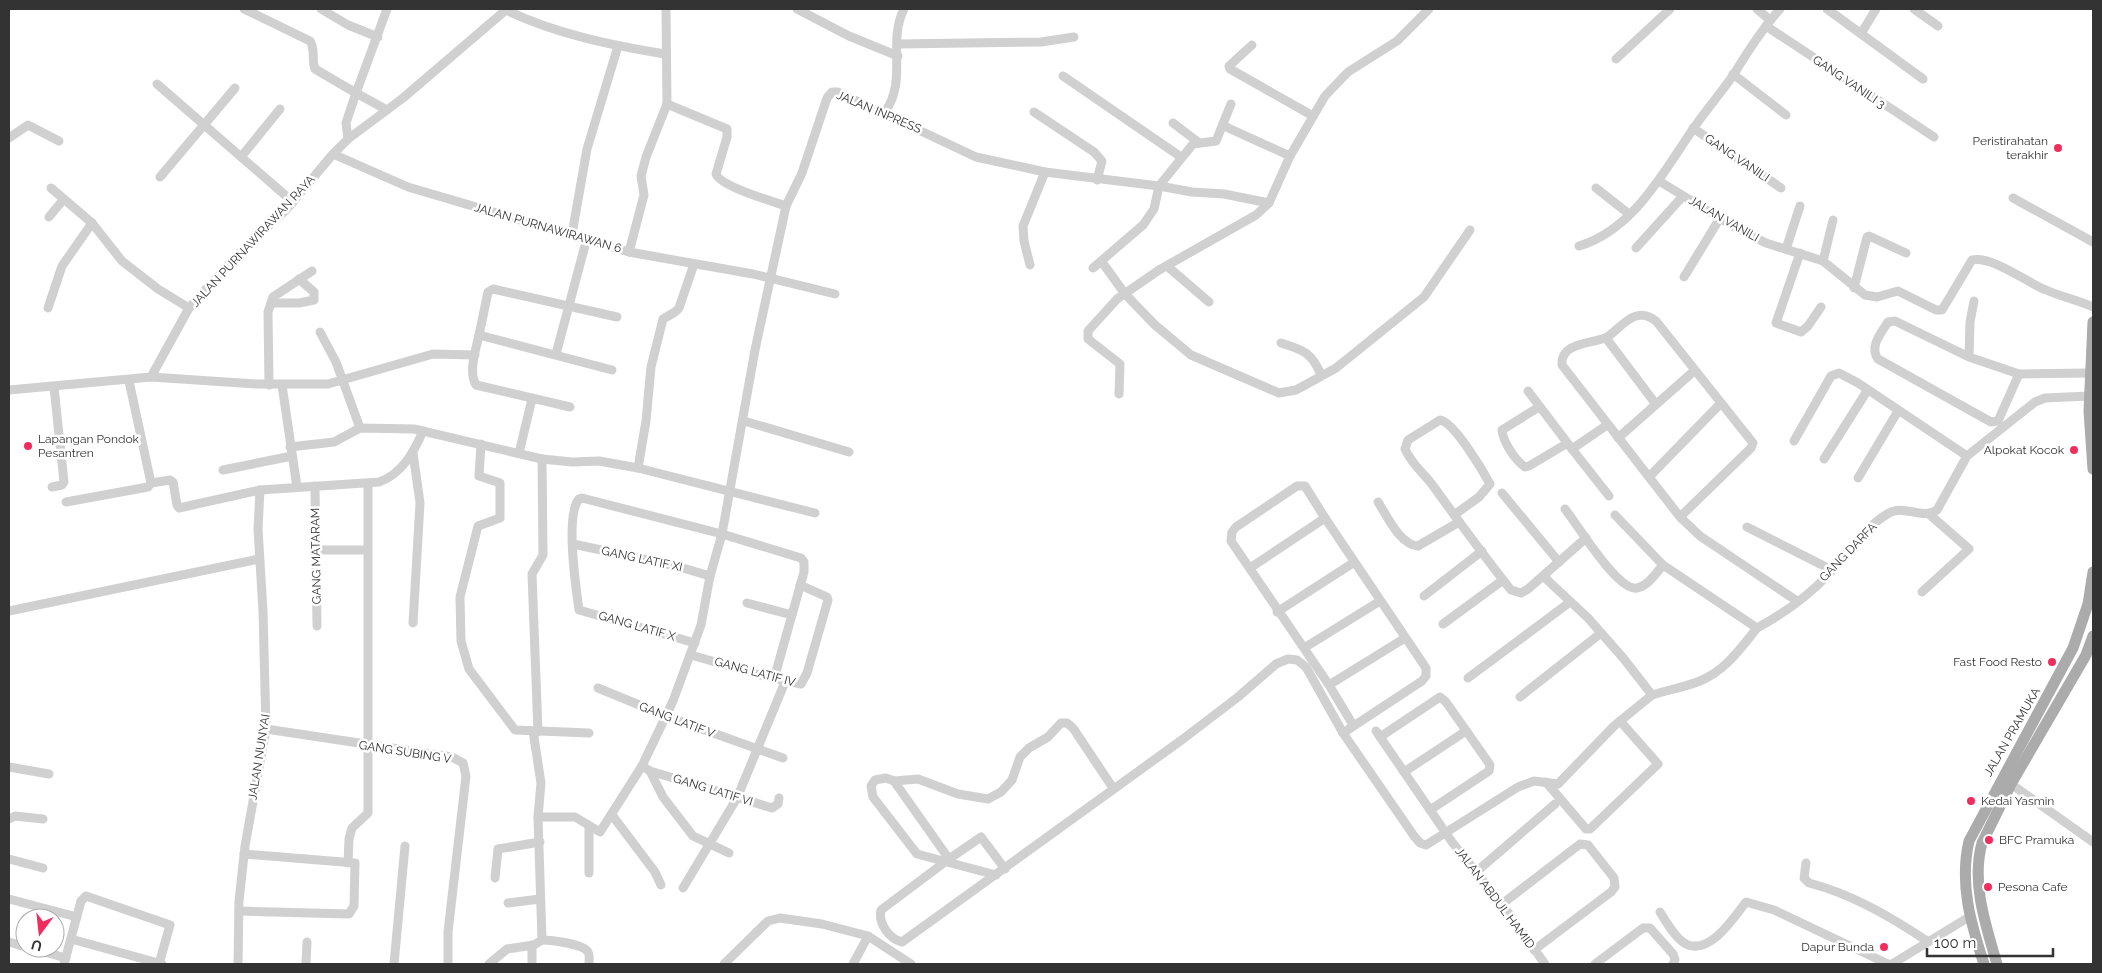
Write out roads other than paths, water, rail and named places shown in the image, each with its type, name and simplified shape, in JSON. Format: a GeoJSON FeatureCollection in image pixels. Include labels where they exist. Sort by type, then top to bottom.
{"type":"FeatureCollection","features":[{"type":"Feature","properties":{"kind":"main road"},"geometry":{"type":"LineString","coordinates":[[2093,322],[2089,396],[2093,469]]}},
{"type":"Feature","properties":{"kind":"main road","name":"JALAN PRAMUKA"},"geometry":{"type":"LineString","coordinates":[[1984,964],[1969,917],[1964,870],[1969,841],[2073,648],[2090,605],[2093,572]]}},
{"type":"Feature","properties":{"kind":"main road","name":"JALAN PRAMUKA"},"geometry":{"type":"LineString","coordinates":[[1997,964],[1983,916],[1979,886],[1979,852],[2011,784],[2086,655],[2093,636]]}},
{"type":"Feature","properties":{"kind":"main road"},"geometry":{"type":"LineString","coordinates":[[2073,648],[2086,655]]}},
{"type":"Feature","properties":{"kind":"street"},"geometry":{"type":"LineString","coordinates":[[244,9],[310,41],[313,45],[312,61],[315,69],[387,110]]}},
{"type":"Feature","properties":{"kind":"street"},"geometry":{"type":"LineString","coordinates":[[321,9],[348,25],[378,37]]}},
{"type":"Feature","properties":{"kind":"street"},"geometry":{"type":"LineString","coordinates":[[348,139],[346,124],[387,9]]}},
{"type":"Feature","properties":{"kind":"street"},"geometry":{"type":"LineString","coordinates":[[629,252],[644,195],[641,176],[646,157],[667,104],[666,9]]}},
{"type":"Feature","properties":{"kind":"street"},"geometry":{"type":"LineString","coordinates":[[797,9],[809,11],[849,36],[898,56]]}},
{"type":"Feature","properties":{"kind":"street"},"geometry":{"type":"LineString","coordinates":[[885,112],[898,80],[896,31],[904,9]]}},
{"type":"Feature","properties":{"kind":"street"},"geometry":{"type":"LineString","coordinates":[[1118,394],[1120,364],[1097,347],[1086,334],[1117,299],[1167,266],[1230,232],[1256,215],[1269,203],[1290,156],[1325,96],[1348,72],[1397,41],[1429,9]]}},
{"type":"Feature","properties":{"kind":"street"},"geometry":{"type":"LineString","coordinates":[[1616,59],[1670,9]]}},
{"type":"Feature","properties":{"kind":"street","name":"GANG VANILI 3"},"geometry":{"type":"LineString","coordinates":[[1757,9],[1768,23],[1934,137]]}},
{"type":"Feature","properties":{"kind":"street"},"geometry":{"type":"LineString","coordinates":[[1579,246],[1598,240],[1629,214],[1659,181],[1693,128],[1734,74],[1746,52],[1780,9]]}},
{"type":"Feature","properties":{"kind":"street"},"geometry":{"type":"LineString","coordinates":[[1827,9],[1862,32],[1923,79]]}},
{"type":"Feature","properties":{"kind":"street"},"geometry":{"type":"LineString","coordinates":[[1862,32],[1876,9]]}},
{"type":"Feature","properties":{"kind":"street"},"geometry":{"type":"LineString","coordinates":[[1914,9],[1938,26]]}},
{"type":"Feature","properties":{"kind":"street"},"geometry":{"type":"LineString","coordinates":[[506,10],[558,31],[618,46],[665,54]]}},
{"type":"Feature","properties":{"kind":"street","name":"JALAN PURNAWIRAWAN RAYA"},"geometry":{"type":"LineString","coordinates":[[151,377],[190,308],[234,258],[293,202],[333,154],[348,139],[387,110],[506,10]]}},
{"type":"Feature","properties":{"kind":"street"},"geometry":{"type":"LineString","coordinates":[[897,44],[1041,42],[1074,38]]}},
{"type":"Feature","properties":{"kind":"street"},"geometry":{"type":"LineString","coordinates":[[1252,45],[1229,66],[1230,70],[1313,116]]}},
{"type":"Feature","properties":{"kind":"street"},"geometry":{"type":"LineString","coordinates":[[572,234],[587,149],[618,46]]}},
{"type":"Feature","properties":{"kind":"street"},"geometry":{"type":"LineString","coordinates":[[1734,74],[1786,115]]}},
{"type":"Feature","properties":{"kind":"street"},"geometry":{"type":"LineString","coordinates":[[1063,76],[1181,157]]}},
{"type":"Feature","properties":{"kind":"street"},"geometry":{"type":"LineString","coordinates":[[157,84],[293,202]]}},
{"type":"Feature","properties":{"kind":"street"},"geometry":{"type":"LineString","coordinates":[[160,177],[235,88]]}},
{"type":"Feature","properties":{"kind":"street","name":"JALAN INPRESS"},"geometry":{"type":"LineString","coordinates":[[589,827],[600,832],[646,769],[701,625],[710,576],[722,534],[728,489],[744,421],[770,279],[786,206],[802,173],[828,98],[832,92],[838,92],[885,112],[976,156],[1045,172],[1192,192],[1224,194],[1269,203]]}},
{"type":"Feature","properties":{"kind":"street"},"geometry":{"type":"LineString","coordinates":[[667,104],[727,129],[727,138],[716,174],[718,178],[736,188],[786,206]]}},
{"type":"Feature","properties":{"kind":"street"},"geometry":{"type":"LineString","coordinates":[[1173,123],[1198,142],[1215,142],[1224,126],[1231,104]]}},
{"type":"Feature","properties":{"kind":"street"},"geometry":{"type":"LineString","coordinates":[[241,157],[280,109]]}},
{"type":"Feature","properties":{"kind":"street"},"geometry":{"type":"LineString","coordinates":[[1034,112],[1094,152],[1102,161],[1097,180]]}},
{"type":"Feature","properties":{"kind":"street"},"geometry":{"type":"LineString","coordinates":[[9,138],[28,126],[59,141]]}},
{"type":"Feature","properties":{"kind":"street"},"geometry":{"type":"LineString","coordinates":[[1224,126],[1290,156]]}},
{"type":"Feature","properties":{"kind":"street","name":"GANG VANILI"},"geometry":{"type":"LineString","coordinates":[[1693,128],[1781,188]]}},
{"type":"Feature","properties":{"kind":"street"},"geometry":{"type":"LineString","coordinates":[[1093,268],[1143,225],[1154,209],[1159,186],[1181,157],[1198,142]]}},
{"type":"Feature","properties":{"kind":"street","name":"JALAN PURNAWIRAWAN 6"},"geometry":{"type":"LineString","coordinates":[[333,154],[408,187],[629,252],[770,279],[835,294]]}},
{"type":"Feature","properties":{"kind":"street"},"geometry":{"type":"LineString","coordinates":[[1030,265],[1024,241],[1023,226],[1045,172]]}},
{"type":"Feature","properties":{"kind":"street","name":"JALAN VANILI"},"geometry":{"type":"LineString","coordinates":[[1659,181],[1766,243],[1823,261],[1854,288],[1871,298],[1898,291],[1940,311],[1946,306],[1972,260],[1978,259],[1994,264],[2046,290],[2093,307]]}},
{"type":"Feature","properties":{"kind":"street"},"geometry":{"type":"LineString","coordinates":[[51,188],[92,224],[122,261],[158,289],[190,308]]}},
{"type":"Feature","properties":{"kind":"street"},"geometry":{"type":"LineString","coordinates":[[1596,188],[1629,214]]}},
{"type":"Feature","properties":{"kind":"street"},"geometry":{"type":"LineString","coordinates":[[1636,248],[1683,196]]}},
{"type":"Feature","properties":{"kind":"street"},"geometry":{"type":"LineString","coordinates":[[2013,198],[2093,242]]}},
{"type":"Feature","properties":{"kind":"street"},"geometry":{"type":"LineString","coordinates":[[49,217],[63,200]]}},
{"type":"Feature","properties":{"kind":"street"},"geometry":{"type":"LineString","coordinates":[[1786,249],[1800,206]]}},
{"type":"Feature","properties":{"kind":"street"},"geometry":{"type":"LineString","coordinates":[[1684,277],[1720,218]]}},
{"type":"Feature","properties":{"kind":"street"},"geometry":{"type":"LineString","coordinates":[[1823,261],[1833,220]]}},
{"type":"Feature","properties":{"kind":"street"},"geometry":{"type":"LineString","coordinates":[[48,308],[62,266],[92,224]]}},
{"type":"Feature","properties":{"kind":"street"},"geometry":{"type":"LineString","coordinates":[[1102,262],[1125,294],[1155,325],[1191,355],[1246,381],[1280,393],[1296,390],[1336,368],[1424,297],[1470,230]]}},
{"type":"Feature","properties":{"kind":"street"},"geometry":{"type":"LineString","coordinates":[[1854,288],[1867,237],[1870,236],[1906,253]]}},
{"type":"Feature","properties":{"kind":"street"},"geometry":{"type":"LineString","coordinates":[[556,354],[586,238]]}},
{"type":"Feature","properties":{"kind":"street"},"geometry":{"type":"LineString","coordinates":[[1800,253],[1776,323],[1801,332],[1808,326],[1822,306]]}},
{"type":"Feature","properties":{"kind":"street"},"geometry":{"type":"LineString","coordinates":[[638,468],[646,422],[651,367],[663,319],[676,312],[679,308],[694,264]]}},
{"type":"Feature","properties":{"kind":"street"},"geometry":{"type":"LineString","coordinates":[[1167,266],[1209,302]]}},
{"type":"Feature","properties":{"kind":"street"},"geometry":{"type":"LineString","coordinates":[[269,385],[268,312],[271,303],[274,296],[312,271]]}},
{"type":"Feature","properties":{"kind":"street"},"geometry":{"type":"LineString","coordinates":[[271,303],[299,303],[314,300],[314,292],[299,279]]}},
{"type":"Feature","properties":{"kind":"street"},"geometry":{"type":"LineString","coordinates":[[570,407],[476,385],[473,379],[475,355],[488,292],[492,289],[617,317]]}},
{"type":"Feature","properties":{"kind":"street"},"geometry":{"type":"LineString","coordinates":[[1969,356],[1970,322],[1974,301]]}},
{"type":"Feature","properties":{"kind":"street"},"geometry":{"type":"LineString","coordinates":[[1680,517],[1753,445],[1752,438],[1694,371],[1652,318],[1644,316],[1628,319],[1606,338],[1572,347],[1565,353],[1562,365],[1680,517],[1700,536],[1797,601]]}},
{"type":"Feature","properties":{"kind":"street"},"geometry":{"type":"LineString","coordinates":[[2019,374],[2002,417],[1998,421],[1991,422],[1878,359],[1874,347],[1888,322],[1895,321],[1969,356],[2019,374],[2090,373]]}},
{"type":"Feature","properties":{"kind":"street"},"geometry":{"type":"LineString","coordinates":[[320,332],[342,379],[360,428]]}},
{"type":"Feature","properties":{"kind":"street"},"geometry":{"type":"LineString","coordinates":[[479,335],[612,370]]}},
{"type":"Feature","properties":{"kind":"street"},"geometry":{"type":"LineString","coordinates":[[1606,338],[1655,403]]}},
{"type":"Feature","properties":{"kind":"street"},"geometry":{"type":"LineString","coordinates":[[1281,343],[1296,347],[1314,358],[1321,375]]}},
{"type":"Feature","properties":{"kind":"street"},"geometry":{"type":"LineString","coordinates":[[9,390],[129,381],[151,377],[269,385],[328,384],[433,354],[475,355]]}},
{"type":"Feature","properties":{"kind":"street"},"geometry":{"type":"LineString","coordinates":[[1618,438],[1655,403],[1694,371]]}},
{"type":"Feature","properties":{"kind":"street"},"geometry":{"type":"LineString","coordinates":[[1794,441],[1833,374],[1842,375],[1967,456]]}},
{"type":"Feature","properties":{"kind":"street"},"geometry":{"type":"LineString","coordinates":[[129,381],[151,483]]}},
{"type":"Feature","properties":{"kind":"street"},"geometry":{"type":"LineString","coordinates":[[282,385],[297,486]]}},
{"type":"Feature","properties":{"kind":"street"},"geometry":{"type":"LineString","coordinates":[[52,487],[63,485],[64,482],[54,387]]}},
{"type":"Feature","properties":{"kind":"street"},"geometry":{"type":"LineString","coordinates":[[1528,391],[1569,447],[1609,496]]}},
{"type":"Feature","properties":{"kind":"street"},"geometry":{"type":"LineString","coordinates":[[1824,459],[1867,391]]}},
{"type":"Feature","properties":{"kind":"street"},"geometry":{"type":"LineString","coordinates":[[1922,592],[1969,549],[1929,514],[1937,510],[1967,456],[2035,402],[2045,398],[2089,396]]}},
{"type":"Feature","properties":{"kind":"street"},"geometry":{"type":"LineString","coordinates":[[519,453],[532,399]]}},
{"type":"Feature","properties":{"kind":"street"},"geometry":{"type":"LineString","coordinates":[[1648,476],[1721,403]]}},
{"type":"Feature","properties":{"kind":"street"},"geometry":{"type":"LineString","coordinates":[[1540,407],[1502,430],[1505,440],[1519,463],[1525,466],[1529,466],[1569,447],[1607,425]]}},
{"type":"Feature","properties":{"kind":"street"},"geometry":{"type":"LineString","coordinates":[[1858,478],[1898,411]]}},
{"type":"Feature","properties":{"kind":"street"},"geometry":{"type":"LineString","coordinates":[[1378,502],[1404,540],[1411,546],[1418,546],[1456,519],[1490,484],[1453,430],[1447,423],[1440,420],[1408,440],[1405,450],[1408,457],[1456,519],[1482,551],[1511,590],[1522,593],[1586,538]]}},
{"type":"Feature","properties":{"kind":"street"},"geometry":{"type":"LineString","coordinates":[[744,421],[849,452]]}},
{"type":"Feature","properties":{"kind":"street"},"geometry":{"type":"LineString","coordinates":[[223,470],[334,442],[360,428],[423,431],[542,459],[572,462],[599,461],[638,468],[728,489],[815,513]]}},
{"type":"Feature","properties":{"kind":"street"},"geometry":{"type":"LineString","coordinates":[[66,502],[145,488],[151,483],[173,480],[176,505],[179,508],[260,490],[297,486],[368,484],[390,478],[413,453],[423,431]]}},
{"type":"Feature","properties":{"kind":"street"},"geometry":{"type":"LineString","coordinates":[[481,444],[479,476],[500,483],[500,518],[498,521],[483,523],[478,526],[460,597],[461,641],[469,668],[510,725],[518,730],[589,733]]}},
{"type":"Feature","properties":{"kind":"street"},"geometry":{"type":"LineString","coordinates":[[413,453],[420,503],[413,623]]}},
{"type":"Feature","properties":{"kind":"street"},"geometry":{"type":"LineString","coordinates":[[542,459],[543,552],[532,574],[535,731],[541,783],[538,817],[542,940]]}},
{"type":"Feature","properties":{"kind":"street"},"geometry":{"type":"LineString","coordinates":[[348,863],[349,839],[352,828],[368,813],[366,550],[368,484]]}},
{"type":"Feature","properties":{"kind":"street"},"geometry":{"type":"LineString","coordinates":[[1343,733],[1426,676],[1426,668],[1353,563],[1305,486],[1302,485],[1292,488],[1241,522],[1232,532],[1231,541],[1277,612],[1329,685],[1353,725]]}},
{"type":"Feature","properties":{"kind":"street","name":"GANG MATARAM"},"geometry":{"type":"LineString","coordinates":[[315,486],[317,626]]}},
{"type":"Feature","properties":{"kind":"street","name":"JALAN NUNYAI"},"geometry":{"type":"LineString","coordinates":[[238,964],[239,912],[244,854],[266,729],[264,640],[259,559],[260,490]]}},
{"type":"Feature","properties":{"kind":"street"},"geometry":{"type":"LineString","coordinates":[[1502,493],[1559,562]]}},
{"type":"Feature","properties":{"kind":"street"},"geometry":{"type":"LineString","coordinates":[[573,544],[574,506],[582,498],[722,534],[801,558],[804,566],[800,586],[774,679]]}},
{"type":"Feature","properties":{"kind":"street"},"geometry":{"type":"LineString","coordinates":[[1565,509],[1623,584],[1629,588],[1644,586],[1663,565]]}},
{"type":"Feature","properties":{"kind":"street","name":"GANG DARFA"},"geometry":{"type":"LineString","coordinates":[[1652,695],[1690,684],[1713,674],[1733,658],[1757,628],[1797,601],[1832,570],[1867,531],[1889,512],[1896,510],[1929,514]]}},
{"type":"Feature","properties":{"kind":"street"},"geometry":{"type":"LineString","coordinates":[[1615,515],[1663,565],[1757,628]]}},
{"type":"Feature","properties":{"kind":"street"},"geometry":{"type":"LineString","coordinates":[[1250,568],[1325,518]]}},
{"type":"Feature","properties":{"kind":"street"},"geometry":{"type":"LineString","coordinates":[[1747,527],[1832,570]]}},
{"type":"Feature","properties":{"kind":"street","name":"GANG LATIF XI"},"geometry":{"type":"LineString","coordinates":[[573,544],[676,566],[710,576]]}},
{"type":"Feature","properties":{"kind":"street","name":"GANG LATIF X"},"geometry":{"type":"LineString","coordinates":[[573,544],[579,610],[695,643]]}},
{"type":"Feature","properties":{"kind":"street"},"geometry":{"type":"LineString","coordinates":[[316,550],[366,550]]}},
{"type":"Feature","properties":{"kind":"street"},"geometry":{"type":"LineString","coordinates":[[1424,596],[1482,551]]}},
{"type":"Feature","properties":{"kind":"street"},"geometry":{"type":"LineString","coordinates":[[9,611],[259,559]]}},
{"type":"Feature","properties":{"kind":"street"},"geometry":{"type":"LineString","coordinates":[[1277,612],[1353,563]]}},
{"type":"Feature","properties":{"kind":"street"},"geometry":{"type":"LineString","coordinates":[[1005,869],[981,837],[881,910],[880,917],[883,925],[898,941],[902,942],[1005,869],[1113,788],[1191,733],[1238,697],[1276,664],[1288,660],[1298,660],[1306,667],[1343,733],[1420,843],[1430,844],[1444,832],[1518,787],[1534,781],[1546,782],[1552,785],[1562,781],[1595,744],[1652,695],[1601,633],[1544,576]]}},
{"type":"Feature","properties":{"kind":"street"},"geometry":{"type":"LineString","coordinates":[[1443,624],[1503,580]]}},
{"type":"Feature","properties":{"kind":"street","name":"GANG LATIF IV"},"geometry":{"type":"LineString","coordinates":[[691,654],[785,682],[801,684],[805,680],[828,604],[827,597],[800,586]]}},
{"type":"Feature","properties":{"kind":"street"},"geometry":{"type":"LineString","coordinates":[[1304,648],[1380,601]]}},
{"type":"Feature","properties":{"kind":"street"},"geometry":{"type":"LineString","coordinates":[[1468,678],[1570,602]]}},
{"type":"Feature","properties":{"kind":"street"},"geometry":{"type":"LineString","coordinates":[[747,603],[792,615]]}},
{"type":"Feature","properties":{"kind":"street"},"geometry":{"type":"LineString","coordinates":[[1520,697],[1601,633]]}},
{"type":"Feature","properties":{"kind":"street"},"geometry":{"type":"LineString","coordinates":[[1329,685],[1405,638]]}},
{"type":"Feature","properties":{"kind":"street"},"geometry":{"type":"LineString","coordinates":[[683,888],[737,798],[785,682]]}},
{"type":"Feature","properties":{"kind":"street","name":"GANG LATIF V"},"geometry":{"type":"LineString","coordinates":[[598,688],[666,716],[783,758]]}},
{"type":"Feature","properties":{"kind":"street","name":"JALAN ABDUL HAMID"},"geometry":{"type":"LineString","coordinates":[[1466,731],[1446,702],[1440,697],[1378,734],[1444,832],[1502,904],[1545,964]]}},
{"type":"Feature","properties":{"kind":"street"},"geometry":{"type":"LineString","coordinates":[[1546,782],[1586,829],[1590,828],[1658,764],[1620,721]]}},
{"type":"Feature","properties":{"kind":"street"},"geometry":{"type":"LineString","coordinates":[[996,875],[917,854],[873,797],[871,786],[875,780],[886,778],[894,781],[918,780],[958,794],[988,799],[1000,792],[1012,780],[1020,757],[1024,752],[1048,737],[1062,723],[1067,723],[1073,728],[1113,788]]}},
{"type":"Feature","properties":{"kind":"street","name":"GANG SUBING V"},"geometry":{"type":"LineString","coordinates":[[266,729],[368,746],[452,757],[463,764],[466,776],[448,932],[448,964]]}},
{"type":"Feature","properties":{"kind":"street"},"geometry":{"type":"LineString","coordinates":[[1404,772],[1466,731],[1490,765],[1490,769],[1430,810]]}},
{"type":"Feature","properties":{"kind":"street"},"geometry":{"type":"LineString","coordinates":[[9,767],[49,774]]}},
{"type":"Feature","properties":{"kind":"street"},"geometry":{"type":"LineString","coordinates":[[646,769],[663,797],[693,836],[729,853]]}},
{"type":"Feature","properties":{"kind":"street","name":"GANG LATIF VI"},"geometry":{"type":"LineString","coordinates":[[646,769],[772,808],[778,804],[779,798]]}},
{"type":"Feature","properties":{"kind":"street"},"geometry":{"type":"LineString","coordinates":[[894,781],[947,861]]}},
{"type":"Feature","properties":{"kind":"street"},"geometry":{"type":"LineString","coordinates":[[2011,784],[2093,842]]}},
{"type":"Feature","properties":{"kind":"street"},"geometry":{"type":"LineString","coordinates":[[1476,872],[1554,804]]}},
{"type":"Feature","properties":{"kind":"street"},"geometry":{"type":"LineString","coordinates":[[612,814],[655,872],[661,886]]}},
{"type":"Feature","properties":{"kind":"street"},"geometry":{"type":"LineString","coordinates":[[9,819],[15,816],[43,820]]}},
{"type":"Feature","properties":{"kind":"street"},"geometry":{"type":"LineString","coordinates":[[538,817],[571,816],[589,827],[589,874]]}},
{"type":"Feature","properties":{"kind":"street"},"geometry":{"type":"LineString","coordinates":[[495,878],[498,849],[540,842]]}},
{"type":"Feature","properties":{"kind":"street"},"geometry":{"type":"LineString","coordinates":[[1502,904],[1580,844],[1588,845],[1614,878],[1615,887],[1611,892],[1534,950]]}},
{"type":"Feature","properties":{"kind":"street"},"geometry":{"type":"LineString","coordinates":[[394,964],[405,846]]}},
{"type":"Feature","properties":{"kind":"street"},"geometry":{"type":"LineString","coordinates":[[239,912],[349,914],[354,906],[355,864],[244,854]]}},
{"type":"Feature","properties":{"kind":"street"},"geometry":{"type":"LineString","coordinates":[[9,859],[42,868]]}},
{"type":"Feature","properties":{"kind":"street"},"geometry":{"type":"LineString","coordinates":[[1806,863],[1804,878],[1810,883],[1862,903],[1927,941]]}},
{"type":"Feature","properties":{"kind":"street"},"geometry":{"type":"LineString","coordinates":[[65,961],[82,898],[86,896],[168,924],[170,930],[160,964],[71,939]]}},
{"type":"Feature","properties":{"kind":"street"},"geometry":{"type":"LineString","coordinates":[[9,899],[77,917]]}},
{"type":"Feature","properties":{"kind":"street"},"geometry":{"type":"LineString","coordinates":[[508,903],[540,899]]}},
{"type":"Feature","properties":{"kind":"street"},"geometry":{"type":"LineString","coordinates":[[1660,912],[1682,940],[1689,945],[1697,945],[1716,937],[1746,902],[1752,903],[1774,910],[1888,964]]}},
{"type":"Feature","properties":{"kind":"street"},"geometry":{"type":"LineString","coordinates":[[1892,964],[1969,917]]}},
{"type":"Feature","properties":{"kind":"street"},"geometry":{"type":"LineString","coordinates":[[724,964],[774,918],[822,924],[868,936],[909,964]]}},
{"type":"Feature","properties":{"kind":"street"},"geometry":{"type":"LineString","coordinates":[[1595,964],[1643,928],[1650,928],[1673,954],[1675,960],[1673,964]]}},
{"type":"Feature","properties":{"kind":"street"},"geometry":{"type":"LineString","coordinates":[[853,964],[868,936]]}},
{"type":"Feature","properties":{"kind":"street"},"geometry":{"type":"LineString","coordinates":[[489,964],[507,949],[532,945],[542,940],[560,941],[586,950],[590,954],[590,964]]}},
{"type":"Feature","properties":{"kind":"street"},"geometry":{"type":"LineString","coordinates":[[306,964],[308,942]]}},
{"type":"Feature","properties":{"kind":"street"},"geometry":{"type":"LineString","coordinates":[[532,945],[532,964]]}},
{"type":"Feature","properties":{"kind":"place","name":"Peristirahatan terakhir"},"geometry":{"type":"Point","coordinates":[2058,148]}},
{"type":"Feature","properties":{"kind":"place","name":"Lapangan Pondok Pesantren"},"geometry":{"type":"Point","coordinates":[28,446]}},
{"type":"Feature","properties":{"kind":"place","name":"Alpokat Kocok"},"geometry":{"type":"Point","coordinates":[2074,450]}},
{"type":"Feature","properties":{"kind":"place","name":"Fast Food Resto"},"geometry":{"type":"Point","coordinates":[2052,662]}},
{"type":"Feature","properties":{"kind":"place","name":"Kedai Yasmin"},"geometry":{"type":"Point","coordinates":[1971,801]}},
{"type":"Feature","properties":{"kind":"place","name":"BFC Pramuka"},"geometry":{"type":"Point","coordinates":[1989,840]}},
{"type":"Feature","properties":{"kind":"place","name":"Pesona Cafe"},"geometry":{"type":"Point","coordinates":[1988,887]}},
{"type":"Feature","properties":{"kind":"place","name":"Dapur Bunda"},"geometry":{"type":"Point","coordinates":[1884,947]}}]}
